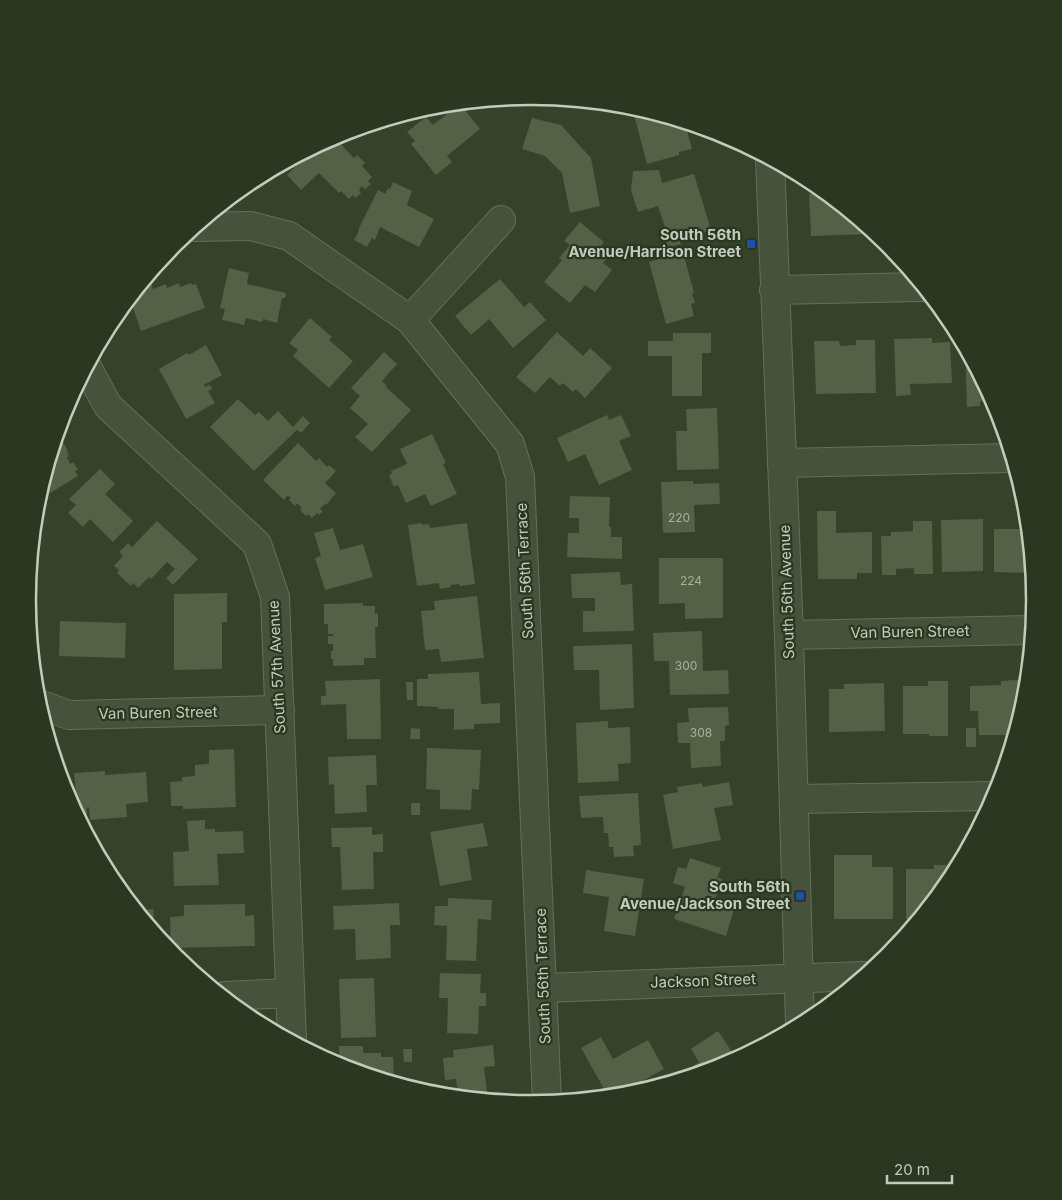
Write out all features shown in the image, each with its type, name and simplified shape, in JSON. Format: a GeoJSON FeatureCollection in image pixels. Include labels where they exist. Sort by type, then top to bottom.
{"type":"FeatureCollection","features":[{"type":"Feature","properties":{"kind":"street","name":"South 56th Avenue"},"geometry":{"type":"LineString","coordinates":[[770,168],[789,635],[800,1015]]}},
{"type":"Feature","properties":{"kind":"street"},"geometry":{"type":"LineString","coordinates":[[410,320],[501,220]]}},
{"type":"Feature","properties":{"kind":"street","name":"South 56th Terrace"},"geometry":{"type":"LineString","coordinates":[[205,228],[251,226],[289,236],[410,320],[510,444],[520,477],[544,988],[547,1095]]}},
{"type":"Feature","properties":{"kind":"street"},"geometry":{"type":"LineString","coordinates":[[774,290],[914,287]]}},
{"type":"Feature","properties":{"kind":"street","name":"South 57th Avenue"},"geometry":{"type":"LineString","coordinates":[[91,375],[108,406],[257,544],[275,597],[292,1032]]}},
{"type":"Feature","properties":{"kind":"street"},"geometry":{"type":"LineString","coordinates":[[782,463],[1005,458]]}},
{"type":"Feature","properties":{"kind":"street","name":"Van Buren Street"},"geometry":{"type":"LineString","coordinates":[[789,635],[1025,630]]}},
{"type":"Feature","properties":{"kind":"street","name":"Van Buren Street"},"geometry":{"type":"LineString","coordinates":[[48,707],[69,715],[280,710]]}},
{"type":"Feature","properties":{"kind":"street"},"geometry":{"type":"LineString","coordinates":[[794,799],[985,796]]}},
{"type":"Feature","properties":{"kind":"street","name":"Jackson Street"},"geometry":{"type":"LineString","coordinates":[[544,988],[852,976]]}},
{"type":"Feature","properties":{"kind":"street"},"geometry":{"type":"LineString","coordinates":[[234,996],[290,993]]}},
{"type":"Feature","properties":{"kind":"building"},"geometry":{"type":"Polygon","coordinates":[[[464,109],[480,129],[447,156],[452,162],[436,175],[411,144],[415,141],[407,132],[426,117],[433,125],[450,112],[464,109]]]}},
{"type":"Feature","properties":{"kind":"building"},"geometry":{"type":"Polygon","coordinates":[[[634,116],[687,131],[692,149],[679,152],[679,155],[647,164],[634,116]]]}},
{"type":"Feature","properties":{"kind":"building"},"geometry":{"type":"Polygon","coordinates":[[[532,118],[561,125],[591,158],[600,206],[570,213],[562,173],[545,156],[522,149],[532,118]]]}},
{"type":"Feature","properties":{"kind":"building"},"geometry":{"type":"Polygon","coordinates":[[[340,144],[354,158],[357,155],[365,163],[362,166],[372,177],[368,181],[371,184],[365,189],[362,186],[359,190],[361,193],[356,198],[353,195],[349,199],[341,191],[339,193],[319,173],[301,190],[287,175],[298,164],[340,144]]]}},
{"type":"Feature","properties":{"kind":"building"},"geometry":{"type":"Polygon","coordinates":[[[659,170],[662,183],[694,174],[711,230],[680,239],[681,244],[668,248],[662,228],[665,227],[658,206],[638,212],[631,190],[633,171],[659,170]]]}},
{"type":"Feature","properties":{"kind":"building"},"geometry":{"type":"Polygon","coordinates":[[[393,182],[412,191],[407,205],[434,219],[419,247],[380,227],[375,240],[372,238],[367,247],[354,240],[358,230],[378,190],[385,194],[393,182]]]}},
{"type":"Feature","properties":{"kind":"building"},"geometry":{"type":"Polygon","coordinates":[[[809,194],[813,194],[832,207],[864,234],[811,236],[809,194]]]}},
{"type":"Feature","properties":{"kind":"building"},"geometry":{"type":"Polygon","coordinates":[[[580,222],[604,242],[598,249],[608,257],[603,263],[612,270],[595,292],[585,285],[570,303],[544,282],[562,260],[559,258],[570,245],[564,241],[580,222]]]}},
{"type":"Feature","properties":{"kind":"building"},"geometry":{"type":"Polygon","coordinates":[[[683,252],[694,293],[692,293],[695,303],[691,304],[694,316],[666,324],[649,262],[683,252]]]}},
{"type":"Feature","properties":{"kind":"building"},"geometry":{"type":"Polygon","coordinates":[[[229,268],[249,273],[247,284],[286,293],[285,298],[282,298],[277,323],[263,319],[262,322],[246,318],[244,325],[222,320],[225,309],[220,308],[229,268]]]}},
{"type":"Feature","properties":{"kind":"building"},"geometry":{"type":"Polygon","coordinates":[[[500,279],[524,307],[530,302],[546,320],[513,348],[489,319],[471,335],[455,316],[500,279]]]}},
{"type":"Feature","properties":{"kind":"building"},"geometry":{"type":"Polygon","coordinates":[[[151,283],[153,289],[166,284],[167,288],[179,283],[180,287],[191,283],[192,285],[196,284],[205,308],[141,331],[133,307],[151,283]]]}},
{"type":"Feature","properties":{"kind":"building"},"geometry":{"type":"Polygon","coordinates":[[[310,318],[332,337],[329,340],[353,361],[329,388],[293,356],[298,350],[289,343],[310,318]]]}},
{"type":"Feature","properties":{"kind":"building"},"geometry":{"type":"Polygon","coordinates":[[[557,332],[583,356],[590,348],[612,368],[585,398],[576,389],[573,392],[563,383],[560,386],[550,377],[535,393],[516,377],[557,332]]]}},
{"type":"Feature","properties":{"kind":"building"},"geometry":{"type":"Polygon","coordinates":[[[673,333],[711,333],[711,353],[702,353],[702,396],[672,396],[672,356],[648,356],[648,341],[673,341],[673,333]]]}},
{"type":"Feature","properties":{"kind":"building"},"geometry":{"type":"Polygon","coordinates":[[[932,338],[932,343],[950,342],[952,383],[910,384],[911,395],[896,396],[894,339],[932,338]]]}},
{"type":"Feature","properties":{"kind":"building"},"geometry":{"type":"Polygon","coordinates":[[[856,340],[875,340],[876,393],[816,394],[814,341],[839,341],[840,346],[856,345],[856,340]]]}},
{"type":"Feature","properties":{"kind":"building"},"geometry":{"type":"Polygon","coordinates":[[[206,345],[222,375],[204,385],[205,387],[210,385],[212,389],[208,391],[215,403],[186,419],[159,369],[187,353],[189,355],[206,345]]]}},
{"type":"Feature","properties":{"kind":"building"},"geometry":{"type":"Polygon","coordinates":[[[384,352],[397,364],[382,381],[411,410],[372,452],[355,437],[368,424],[350,408],[360,396],[351,388],[384,352]]]}},
{"type":"Feature","properties":{"kind":"building"},"geometry":{"type":"Polygon","coordinates":[[[966,364],[984,401],[980,401],[980,406],[967,407],[966,364]]]}},
{"type":"Feature","properties":{"kind":"building"},"geometry":{"type":"Polygon","coordinates":[[[238,399],[255,415],[259,412],[268,421],[278,411],[293,427],[303,416],[310,423],[301,433],[297,430],[254,471],[210,427],[238,399]]]}},
{"type":"Feature","properties":{"kind":"building"},"geometry":{"type":"Polygon","coordinates":[[[717,408],[719,469],[677,470],[676,431],[687,431],[686,409],[717,408]]]}},
{"type":"Feature","properties":{"kind":"building"},"geometry":{"type":"Polygon","coordinates":[[[607,415],[609,420],[621,415],[631,436],[619,441],[632,470],[599,485],[585,454],[568,462],[557,438],[607,415]]]}},
{"type":"Feature","properties":{"kind":"building"},"geometry":{"type":"Polygon","coordinates":[[[432,434],[446,463],[443,464],[457,494],[431,506],[425,494],[406,503],[398,485],[394,487],[389,475],[392,474],[391,471],[407,464],[400,449],[432,434]]]}},
{"type":"Feature","properties":{"kind":"building"},"geometry":{"type":"Polygon","coordinates":[[[63,442],[68,451],[69,456],[67,457],[70,464],[73,462],[78,470],[75,471],[78,476],[50,493],[49,491],[53,472],[63,442]]]}},
{"type":"Feature","properties":{"kind":"building"},"geometry":{"type":"Polygon","coordinates":[[[298,443],[316,461],[319,458],[327,467],[329,465],[336,471],[325,483],[336,493],[320,509],[323,511],[319,515],[317,513],[312,518],[308,514],[306,516],[300,510],[302,508],[297,503],[295,506],[289,500],[291,498],[288,495],[284,500],[263,480],[298,443]]]}},
{"type":"Feature","properties":{"kind":"building"},"geometry":{"type":"Polygon","coordinates":[[[100,469],[115,484],[105,494],[133,521],[113,542],[90,519],[83,527],[68,513],[76,505],[69,499],[100,469]]]}},
{"type":"Feature","properties":{"kind":"building"},"geometry":{"type":"Polygon","coordinates":[[[693,481],[693,484],[719,483],[720,504],[694,505],[695,532],[663,533],[661,482],[693,481]]]}},
{"type":"Feature","properties":{"kind":"building"},"geometry":{"type":"Polygon","coordinates":[[[570,496],[610,497],[609,527],[611,527],[611,537],[622,537],[622,559],[567,557],[568,533],[579,533],[579,518],[569,518],[570,496]]]}},
{"type":"Feature","properties":{"kind":"building"},"geometry":{"type":"Polygon","coordinates":[[[817,511],[836,511],[836,533],[872,532],[872,573],[857,573],[857,579],[818,579],[817,511]]]}},
{"type":"Feature","properties":{"kind":"building"},"geometry":{"type":"Polygon","coordinates":[[[983,519],[983,571],[942,572],[941,520],[983,519]]]}},
{"type":"Feature","properties":{"kind":"building"},"geometry":{"type":"Polygon","coordinates":[[[157,521],[198,559],[173,585],[166,578],[175,569],[167,562],[151,579],[149,577],[138,588],[133,583],[131,586],[117,573],[119,570],[114,566],[123,556],[119,552],[128,543],[132,547],[157,521]]]}},
{"type":"Feature","properties":{"kind":"building"},"geometry":{"type":"Polygon","coordinates":[[[913,521],[932,521],[933,574],[914,574],[914,568],[896,569],[896,575],[882,575],[881,536],[891,536],[891,532],[913,531],[913,521]]]}},
{"type":"Feature","properties":{"kind":"building"},"geometry":{"type":"Polygon","coordinates":[[[422,523],[422,525],[429,524],[430,528],[467,523],[475,584],[450,585],[451,587],[440,589],[439,583],[417,586],[408,525],[422,523]]]}},
{"type":"Feature","properties":{"kind":"building"},"geometry":{"type":"Polygon","coordinates":[[[333,528],[340,550],[363,544],[373,577],[325,590],[315,558],[321,556],[314,533],[333,528]]]}},
{"type":"Feature","properties":{"kind":"building"},"geometry":{"type":"Polygon","coordinates":[[[994,529],[1021,529],[1025,573],[994,572],[994,529]]]}},
{"type":"Feature","properties":{"kind":"building"},"geometry":{"type":"Polygon","coordinates":[[[659,558],[723,558],[723,618],[685,619],[685,603],[659,604],[659,558]]]}},
{"type":"Feature","properties":{"kind":"building"},"geometry":{"type":"Polygon","coordinates":[[[620,572],[621,585],[632,584],[634,631],[583,632],[583,611],[595,611],[595,598],[572,598],[571,574],[620,572]]]}},
{"type":"Feature","properties":{"kind":"building"},"geometry":{"type":"Polygon","coordinates":[[[227,593],[227,622],[222,622],[222,669],[174,670],[174,594],[227,593]]]}},
{"type":"Feature","properties":{"kind":"building"},"geometry":{"type":"Polygon","coordinates":[[[477,596],[484,658],[441,662],[439,649],[425,650],[421,611],[435,610],[434,601],[477,596]]]}},
{"type":"Feature","properties":{"kind":"building"},"geometry":{"type":"Polygon","coordinates":[[[363,603],[363,606],[375,606],[375,614],[378,613],[378,627],[375,627],[376,658],[364,658],[364,665],[333,666],[331,651],[333,651],[333,644],[328,644],[328,636],[333,636],[333,634],[328,634],[328,624],[324,624],[324,604],[363,603]]]}},
{"type":"Feature","properties":{"kind":"building"},"geometry":{"type":"Polygon","coordinates":[[[60,621],[126,623],[125,658],[59,656],[60,621]]]}},
{"type":"Feature","properties":{"kind":"building"},"geometry":{"type":"Polygon","coordinates":[[[702,631],[703,671],[728,670],[729,694],[670,695],[669,661],[654,661],[653,633],[702,631]]]}},
{"type":"Feature","properties":{"kind":"building"},"geometry":{"type":"Polygon","coordinates":[[[632,644],[634,708],[600,710],[599,670],[574,670],[573,646],[632,644]]]}},
{"type":"Feature","properties":{"kind":"building"},"geometry":{"type":"Polygon","coordinates":[[[479,672],[481,704],[500,703],[500,723],[474,724],[474,729],[454,730],[454,709],[417,706],[417,679],[428,679],[428,674],[479,672]]]}},
{"type":"Feature","properties":{"kind":"building"},"geometry":{"type":"Polygon","coordinates":[[[380,679],[381,739],[347,739],[346,704],[321,705],[321,696],[326,696],[325,681],[380,679]]]}},
{"type":"Feature","properties":{"kind":"building"},"geometry":{"type":"Polygon","coordinates":[[[1019,680],[1007,735],[979,735],[978,711],[970,711],[970,686],[1001,685],[1001,681],[1019,680]]]}},
{"type":"Feature","properties":{"kind":"building"},"geometry":{"type":"Polygon","coordinates":[[[928,681],[948,681],[948,736],[903,734],[903,686],[928,686],[928,681]]]}},
{"type":"Feature","properties":{"kind":"building"},"geometry":{"type":"Polygon","coordinates":[[[406,682],[413,682],[413,700],[407,700],[406,682]]]}},
{"type":"Feature","properties":{"kind":"building"},"geometry":{"type":"Polygon","coordinates":[[[884,683],[885,731],[829,732],[829,689],[844,689],[844,684],[884,683]]]}},
{"type":"Feature","properties":{"kind":"building"},"geometry":{"type":"Polygon","coordinates":[[[728,707],[729,725],[725,726],[725,741],[720,741],[721,766],[691,768],[690,743],[678,743],[677,723],[689,722],[688,708],[728,707]]]}},
{"type":"Feature","properties":{"kind":"building"},"geometry":{"type":"Polygon","coordinates":[[[608,721],[608,728],[630,727],[631,763],[618,764],[619,781],[578,783],[576,723],[608,721]]]}},
{"type":"Feature","properties":{"kind":"building"},"geometry":{"type":"Polygon","coordinates":[[[411,728],[420,729],[420,739],[410,739],[411,728]]]}},
{"type":"Feature","properties":{"kind":"building"},"geometry":{"type":"Polygon","coordinates":[[[966,728],[976,728],[976,747],[966,747],[966,728]]]}},
{"type":"Feature","properties":{"kind":"building"},"geometry":{"type":"Polygon","coordinates":[[[427,748],[481,750],[479,790],[472,789],[471,810],[440,809],[440,790],[426,789],[427,748]]]}},
{"type":"Feature","properties":{"kind":"building"},"geometry":{"type":"Polygon","coordinates":[[[234,749],[236,807],[183,809],[183,806],[171,806],[170,782],[182,781],[182,777],[195,776],[195,765],[209,764],[209,750],[234,749]]]}},
{"type":"Feature","properties":{"kind":"building"},"geometry":{"type":"Polygon","coordinates":[[[376,755],[377,785],[366,785],[367,812],[335,814],[334,784],[329,785],[328,757],[376,755]]]}},
{"type":"Feature","properties":{"kind":"building"},"geometry":{"type":"Polygon","coordinates":[[[105,771],[105,775],[146,772],[148,802],[126,804],[127,817],[90,820],[89,807],[87,808],[87,814],[85,814],[76,794],[74,773],[105,771]]]}},
{"type":"Feature","properties":{"kind":"building"},"geometry":{"type":"Polygon","coordinates":[[[729,782],[733,805],[714,808],[721,840],[673,849],[663,795],[678,792],[677,787],[702,783],[703,787],[729,782]]]}},
{"type":"Feature","properties":{"kind":"building"},"geometry":{"type":"Polygon","coordinates":[[[638,793],[641,845],[633,846],[634,856],[614,857],[613,847],[609,847],[608,833],[604,833],[603,817],[581,818],[579,796],[638,793]]]}},
{"type":"Feature","properties":{"kind":"building"},"geometry":{"type":"Polygon","coordinates":[[[411,803],[420,803],[420,815],[411,815],[411,803]]]}},
{"type":"Feature","properties":{"kind":"building"},"geometry":{"type":"Polygon","coordinates":[[[205,820],[205,829],[215,829],[215,832],[243,831],[244,853],[217,854],[219,885],[174,886],[173,852],[189,851],[187,821],[205,820]]]}},
{"type":"Feature","properties":{"kind":"building"},"geometry":{"type":"Polygon","coordinates":[[[483,823],[488,846],[467,849],[472,880],[440,886],[430,832],[483,823]]]}},
{"type":"Feature","properties":{"kind":"building"},"geometry":{"type":"Polygon","coordinates":[[[372,827],[372,835],[383,834],[383,852],[373,852],[374,889],[342,890],[340,847],[332,847],[331,828],[372,827]]]}},
{"type":"Feature","properties":{"kind":"building"},"geometry":{"type":"Polygon","coordinates":[[[834,855],[872,855],[872,867],[893,867],[893,919],[834,919],[834,855]]]}},
{"type":"Feature","properties":{"kind":"building"},"geometry":{"type":"Polygon","coordinates":[[[690,858],[721,868],[717,878],[722,879],[714,903],[734,909],[726,936],[674,919],[685,887],[673,883],[678,867],[686,869],[690,858]]]}},
{"type":"Feature","properties":{"kind":"building"},"geometry":{"type":"Polygon","coordinates":[[[934,865],[948,865],[924,901],[909,919],[906,919],[906,869],[934,869],[934,865]]]}},
{"type":"Feature","properties":{"kind":"building"},"geometry":{"type":"Polygon","coordinates":[[[586,870],[644,879],[635,936],[604,931],[609,897],[583,893],[586,870]]]}},
{"type":"Feature","properties":{"kind":"building"},"geometry":{"type":"Polygon","coordinates":[[[448,898],[492,900],[491,920],[478,919],[476,961],[446,960],[447,926],[434,925],[435,906],[448,906],[448,898]]]}},
{"type":"Feature","properties":{"kind":"building"},"geometry":{"type":"Polygon","coordinates":[[[399,903],[400,925],[390,925],[391,958],[356,960],[355,929],[334,930],[333,906],[399,903]]]}},
{"type":"Feature","properties":{"kind":"building"},"geometry":{"type":"Polygon","coordinates":[[[245,904],[245,916],[254,915],[255,946],[179,948],[171,939],[170,917],[184,916],[184,905],[245,904]]]}},
{"type":"Feature","properties":{"kind":"building"},"geometry":{"type":"Polygon","coordinates":[[[153,909],[154,920],[146,910],[153,909]]]}},
{"type":"Feature","properties":{"kind":"building"},"geometry":{"type":"Polygon","coordinates":[[[440,973],[481,974],[480,993],[486,993],[486,1006],[479,1006],[478,1034],[447,1033],[448,998],[439,998],[440,973]]]}},
{"type":"Feature","properties":{"kind":"building"},"geometry":{"type":"Polygon","coordinates":[[[374,978],[376,1037],[341,1038],[339,979],[374,978]]]}},
{"type":"Feature","properties":{"kind":"building"},"geometry":{"type":"Polygon","coordinates":[[[718,1031],[732,1052],[690,1068],[699,1062],[691,1049],[718,1031]]]}},
{"type":"Feature","properties":{"kind":"building"},"geometry":{"type":"Polygon","coordinates":[[[601,1037],[613,1059],[648,1040],[664,1069],[640,1082],[604,1089],[581,1048],[601,1037]]]}},
{"type":"Feature","properties":{"kind":"building"},"geometry":{"type":"Polygon","coordinates":[[[493,1045],[495,1066],[484,1067],[487,1093],[457,1089],[456,1079],[445,1080],[443,1058],[454,1057],[453,1050],[493,1045]]]}},
{"type":"Feature","properties":{"kind":"building"},"geometry":{"type":"Polygon","coordinates":[[[339,1046],[363,1046],[363,1053],[381,1053],[381,1057],[393,1057],[394,1075],[372,1068],[339,1056],[339,1046]]]}},
{"type":"Feature","properties":{"kind":"building"},"geometry":{"type":"Polygon","coordinates":[[[403,1049],[412,1049],[412,1062],[404,1062],[403,1049]]]}},
{"type":"Feature","properties":{"kind":"place","name":"South 56th Avenue/Harrison Street"},"geometry":{"type":"Point","coordinates":[751,244]}},
{"type":"Feature","properties":{"kind":"place","name":"South 56th Avenue/Jackson Street"},"geometry":{"type":"Point","coordinates":[800,896]}}]}
